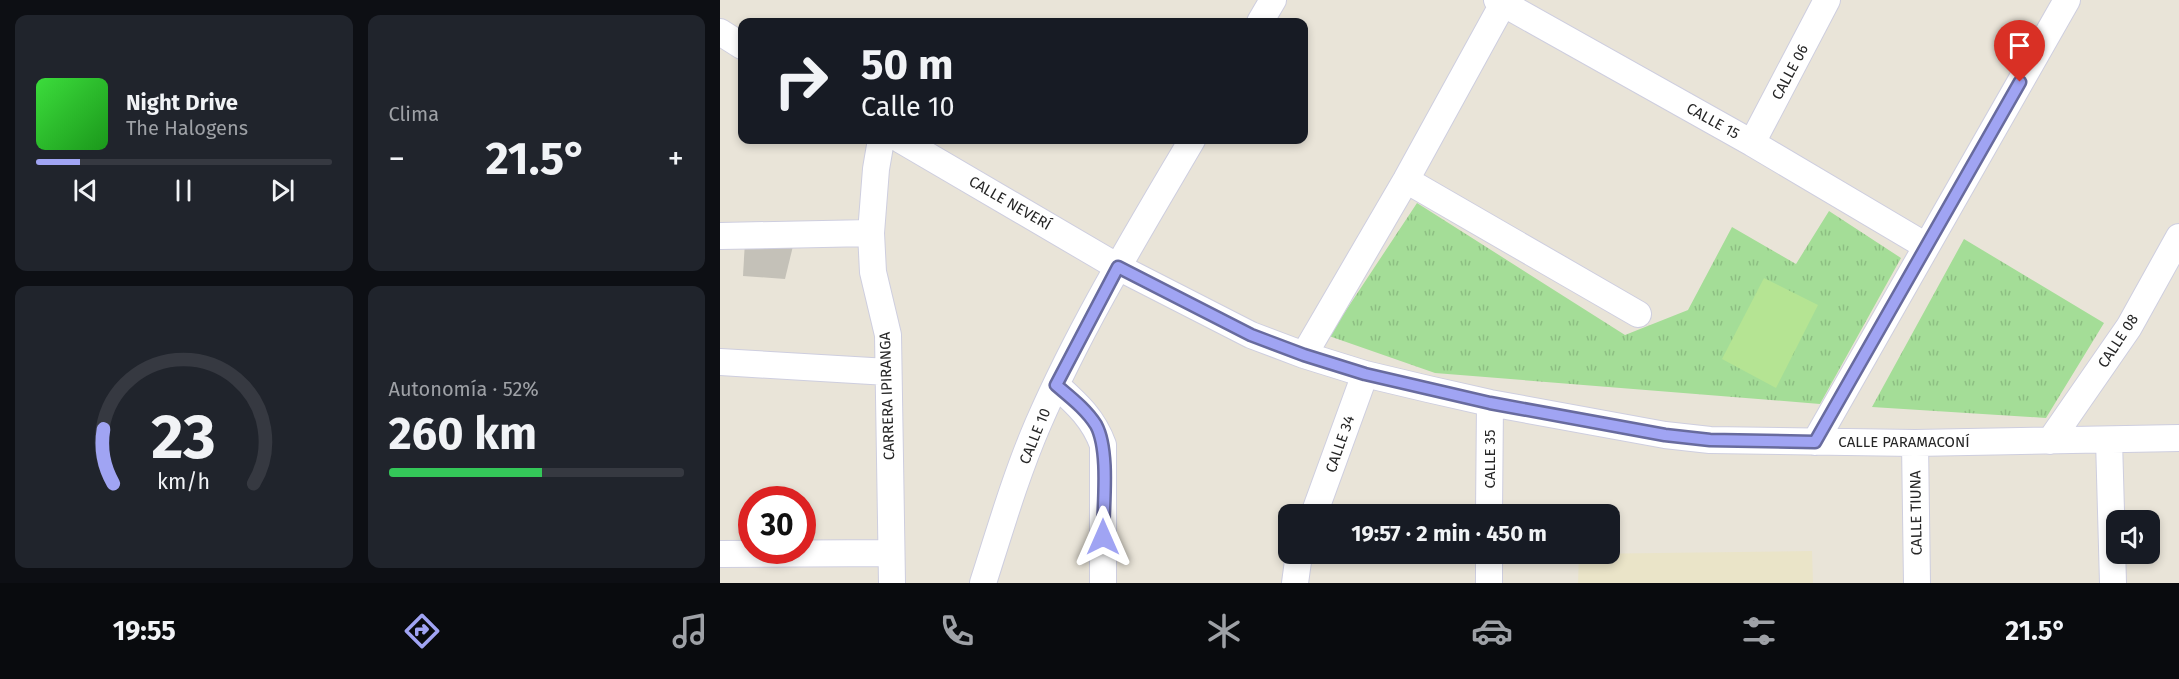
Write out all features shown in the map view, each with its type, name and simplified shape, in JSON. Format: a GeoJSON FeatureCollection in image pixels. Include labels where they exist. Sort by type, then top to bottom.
{"type":"FeatureCollection","features":[{"type":"Feature","properties":{"kind":"street"},"geometry":{"type":"LineString","coordinates":[[1262,18],[1273,0]]}},
{"type":"Feature","properties":{"kind":"street","name":"CALLE 06"},"geometry":{"type":"LineString","coordinates":[[1752,143],[1827,0]]}},
{"type":"Feature","properties":{"kind":"street"},"geometry":{"type":"LineString","coordinates":[[1815,442],[2067,0]]}},
{"type":"Feature","properties":{"kind":"street"},"geometry":{"type":"LineString","coordinates":[[1304,355],[1406,180],[1501,1]]}},
{"type":"Feature","properties":{"kind":"street","name":"CALLE 15"},"geometry":{"type":"LineString","coordinates":[[1501,1],[1752,143],[1926,246]]}},
{"type":"Feature","properties":{"kind":"street"},"geometry":{"type":"LineString","coordinates":[[720,32],[738,43]]}},
{"type":"Feature","properties":{"kind":"street","name":"CARRERA IPIRANGA"},"geometry":{"type":"LineString","coordinates":[[880,144],[871,233],[873,272],[888,335],[892,583]]}},
{"type":"Feature","properties":{"kind":"street","name":"CALLE NEVERÍ"},"geometry":{"type":"LineString","coordinates":[[908,144],[1118,267]]}},
{"type":"Feature","properties":{"kind":"street","name":"CALLE 10"},"geometry":{"type":"LineString","coordinates":[[983,583],[1021,468],[1056,385],[1118,267],[1190,144]]}},
{"type":"Feature","properties":{"kind":"street"},"geometry":{"type":"LineString","coordinates":[[1406,180],[1638,314]]}},
{"type":"Feature","properties":{"kind":"street"},"geometry":{"type":"LineString","coordinates":[[720,236],[871,233]]}},
{"type":"Feature","properties":{"kind":"street","name":"CALLE 08"},"geometry":{"type":"LineString","coordinates":[[2050,441],[2129,327],[2179,237]]}},
{"type":"Feature","properties":{"kind":"street","name":"CALLE PARAMACONÍ"},"geometry":{"type":"LineString","coordinates":[[1118,267],[1251,335],[1365,374],[1490,403],[1665,435],[1722,440],[1915,443],[2179,438]]}},
{"type":"Feature","properties":{"kind":"street"},"geometry":{"type":"LineString","coordinates":[[720,362],[888,372]]}},
{"type":"Feature","properties":{"kind":"street","name":"CALLE 34"},"geometry":{"type":"LineString","coordinates":[[1318,504],[1365,374]]}},
{"type":"Feature","properties":{"kind":"street"},"geometry":{"type":"LineString","coordinates":[[1056,385],[1085,411],[1096,426],[1103,445],[1103,583]]}},
{"type":"Feature","properties":{"kind":"street","name":"CALLE 35"},"geometry":{"type":"LineString","coordinates":[[1490,403],[1490,504]]}},
{"type":"Feature","properties":{"kind":"street"},"geometry":{"type":"LineString","coordinates":[[2109,441],[2113,583]]}},
{"type":"Feature","properties":{"kind":"street","name":"CALLE TIUNA"},"geometry":{"type":"LineString","coordinates":[[1915,443],[1917,583]]}},
{"type":"Feature","properties":{"kind":"street"},"geometry":{"type":"LineString","coordinates":[[720,554],[891,553]]}},
{"type":"Feature","properties":{"kind":"street"},"geometry":{"type":"LineString","coordinates":[[1295,583],[1298,564]]}},
{"type":"Feature","properties":{"kind":"street"},"geometry":{"type":"LineString","coordinates":[[1489,564],[1489,583]]}},
{"type":"Feature","properties":{"kind":"shaded area"},"geometry":{"type":"Polygon","coordinates":[[[1812,551],[1813,583],[1578,583],[1579,564],[1620,564],[1620,553],[1812,551]]]}},
{"type":"Feature","properties":{"kind":"green space"},"geometry":{"type":"Polygon","coordinates":[[[1417,203],[1625,335],[1688,310],[1732,227],[1796,264],[1829,211],[1901,258],[1820,404],[1435,373],[1329,336],[1417,203]]]}},
{"type":"Feature","properties":{"kind":"green space"},"geometry":{"type":"Polygon","coordinates":[[[1964,239],[2104,323],[2046,418],[1872,407],[1964,239]]]}},
{"type":"Feature","properties":{"kind":"green space"},"geometry":{"type":"Polygon","coordinates":[[[1764,278],[1818,305],[1776,388],[1722,359],[1764,278]]]}},
{"type":"Feature","properties":{"kind":"building"},"geometry":{"type":"Polygon","coordinates":[[[745,241],[793,246],[785,279],[743,276],[745,241]]]}},
{"type":"Feature","properties":{"kind":"route"},"geometry":{"type":"LineString","coordinates":[[1103,537],[1103,445],[1096,426],[1085,411],[1056,385],[1118,267],[1251,335],[1365,374],[1490,403],[1665,435],[1710,440],[1815,442],[2020,82]]}}]}
